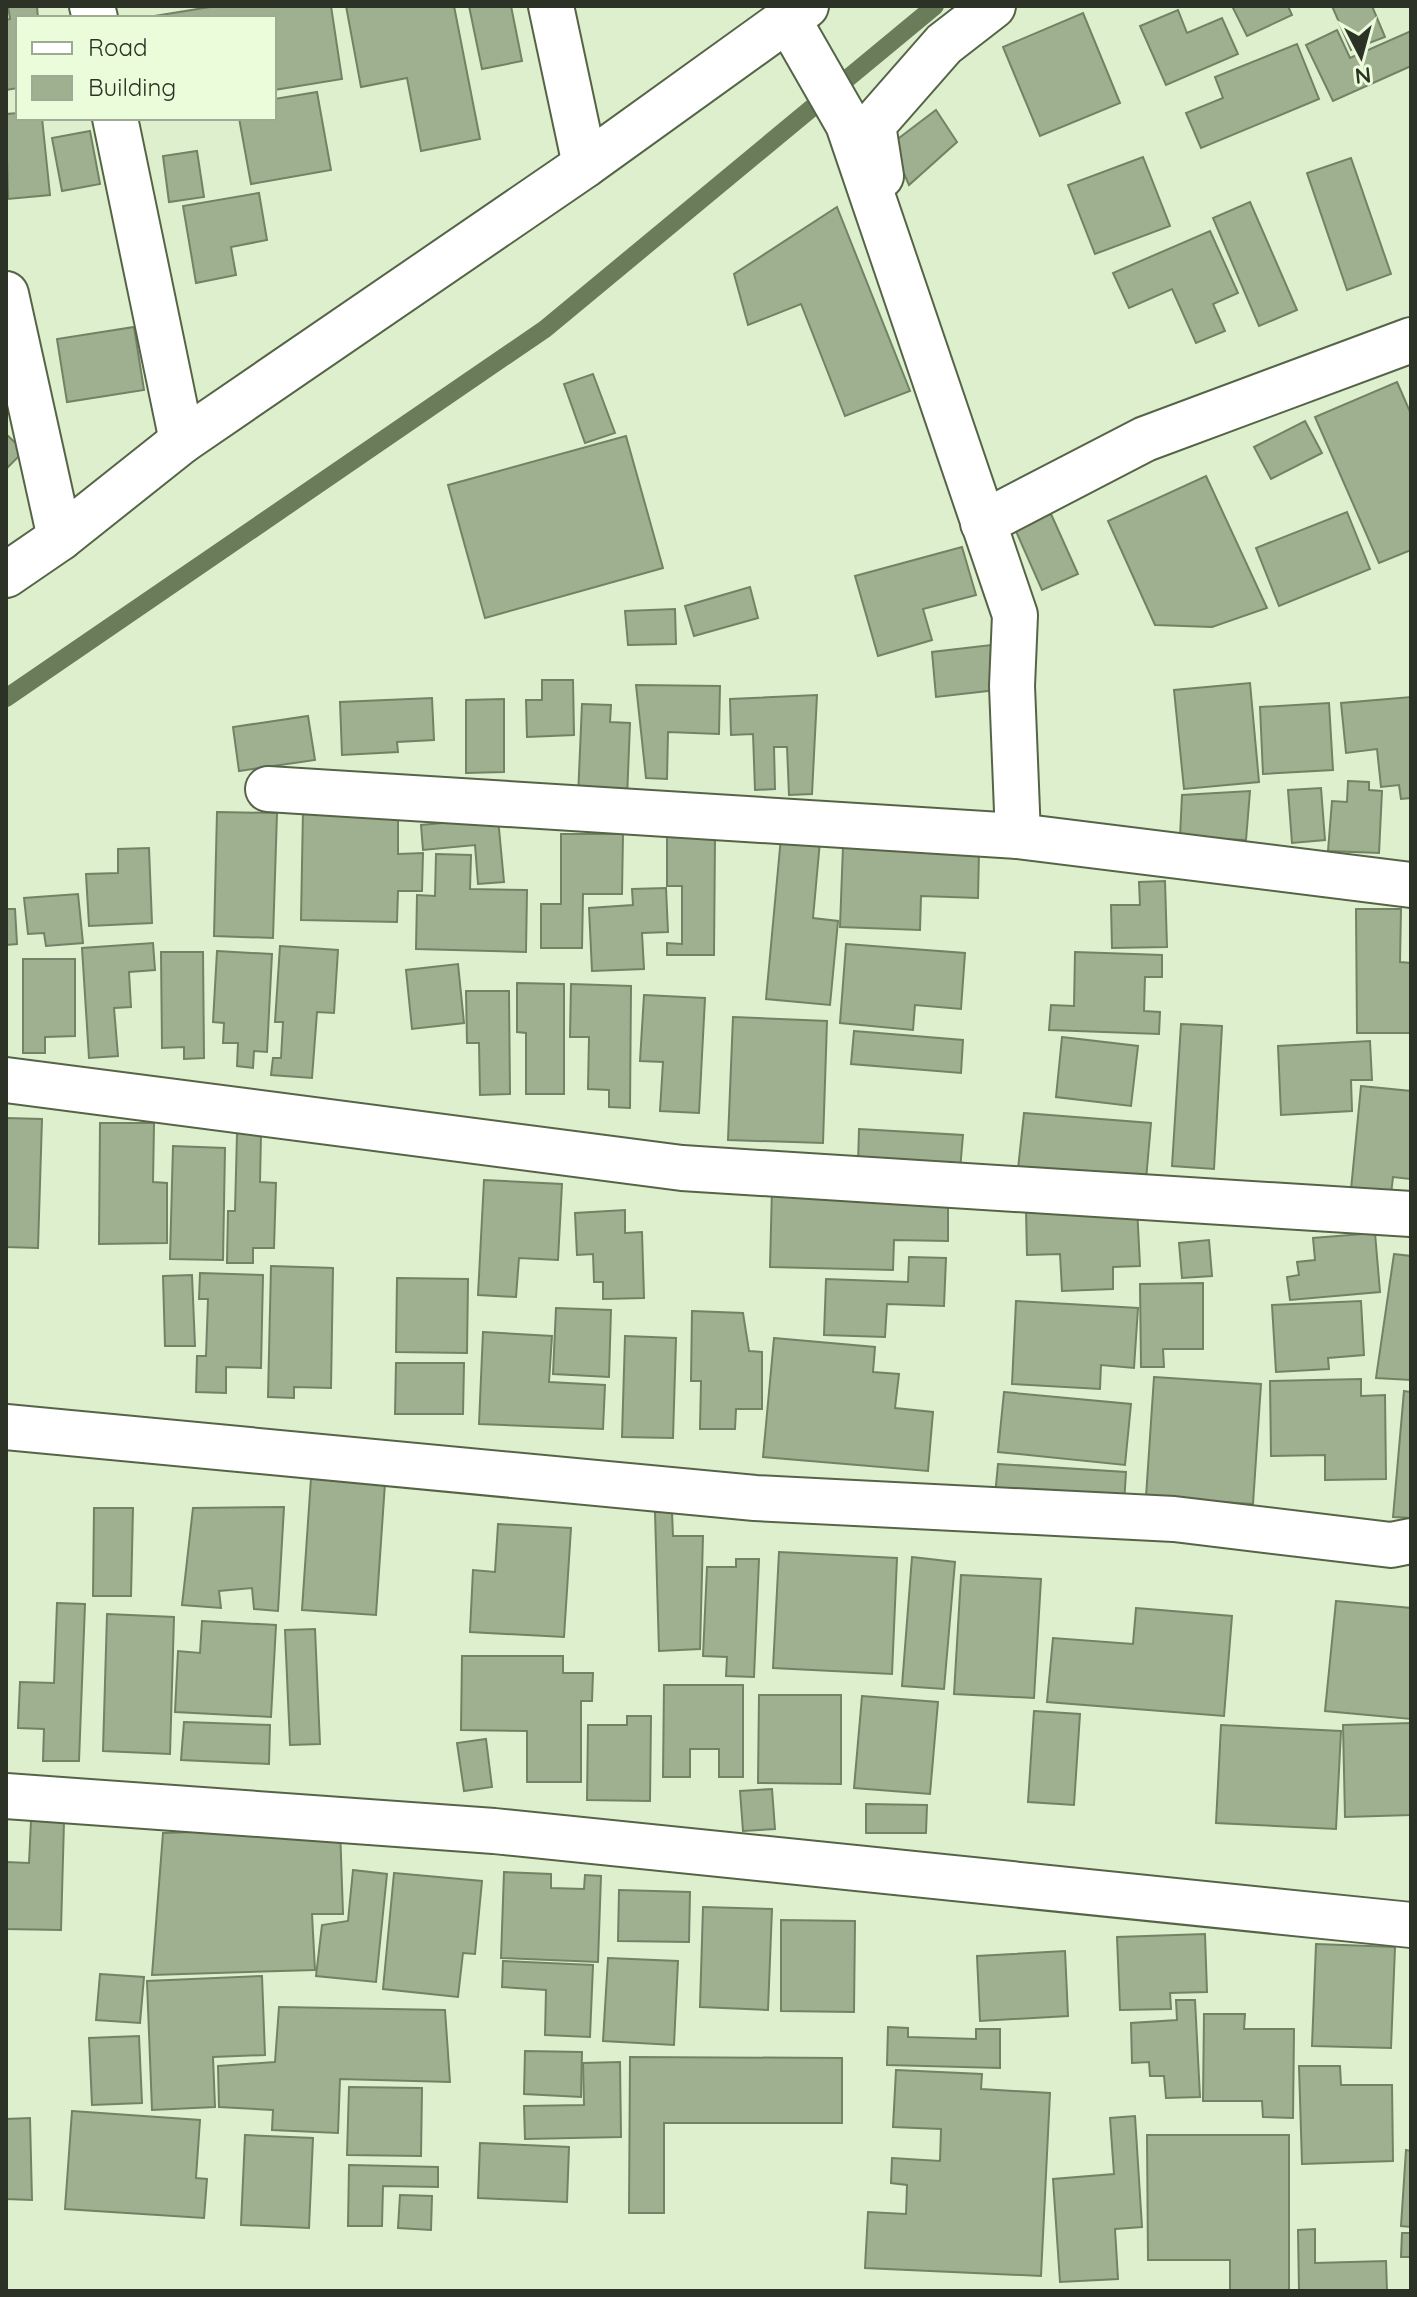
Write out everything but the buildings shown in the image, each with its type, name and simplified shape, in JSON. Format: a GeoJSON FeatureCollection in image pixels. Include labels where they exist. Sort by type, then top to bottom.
{"type":"FeatureCollection","features":[{"type":"Feature","properties":{"kind":"street"},"geometry":{"type":"LineString","coordinates":[[551,6],[585,165]]}},
{"type":"Feature","properties":{"kind":"street"},"geometry":{"type":"LineString","coordinates":[[896,266],[873,125],[944,44],[993,6]]}},
{"type":"Feature","properties":{"kind":"street"},"geometry":{"type":"LineString","coordinates":[[6,575],[60,538],[182,441],[585,165],[797,14],[848,124],[1015,615],[1012,686],[1018,836]]}},
{"type":"Feature","properties":{"kind":"street"},"geometry":{"type":"LineString","coordinates":[[115,120],[182,441]]}},
{"type":"Feature","properties":{"kind":"street"},"geometry":{"type":"LineString","coordinates":[[6,294],[60,538]]}},
{"type":"Feature","properties":{"kind":"street"},"geometry":{"type":"LineString","coordinates":[[983,523],[1145,439],[1411,340]]}},
{"type":"Feature","properties":{"kind":"street"},"geometry":{"type":"LineString","coordinates":[[268,789],[1018,836],[1411,885]]}},
{"type":"Feature","properties":{"kind":"street"},"geometry":{"type":"LineString","coordinates":[[6,1080],[682,1168],[1411,1214]]}},
{"type":"Feature","properties":{"kind":"street"},"geometry":{"type":"LineString","coordinates":[[6,1427],[755,1498],[1174,1519],[1391,1545],[1411,1541]]}},
{"type":"Feature","properties":{"kind":"street"},"geometry":{"type":"LineString","coordinates":[[6,1796],[494,1831],[1411,1925]]}},
{"type":"Feature","properties":{"kind":"waterway"},"geometry":{"type":"LineString","coordinates":[[6,698],[545,329],[935,6]]}}]}
